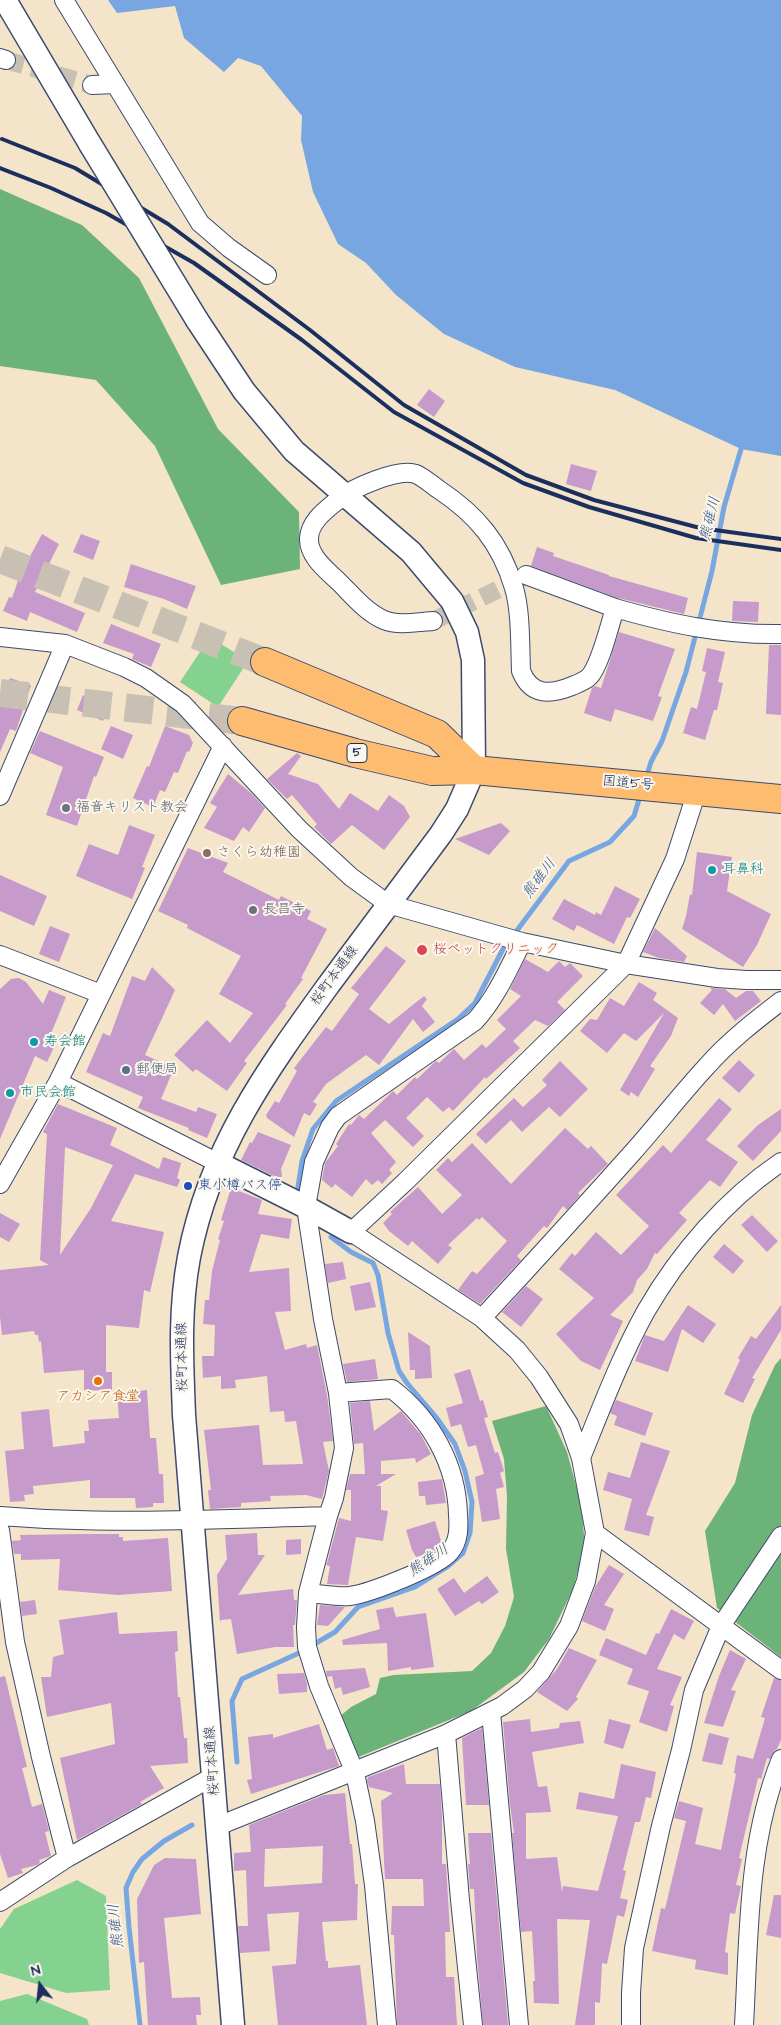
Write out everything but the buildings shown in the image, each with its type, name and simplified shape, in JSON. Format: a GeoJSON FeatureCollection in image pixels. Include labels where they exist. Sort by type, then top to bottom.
{"type":"FeatureCollection","features":[{"type":"Feature","properties":{"kind":"highway"},"geometry":{"type":"LineString","coordinates":[[265,662],[437,734],[474,770]]}},
{"type":"Feature","properties":{"kind":"highway","name":"国道5号"},"geometry":{"type":"LineString","coordinates":[[242,721],[355,753],[432,771],[474,770],[781,799]]}},
{"type":"Feature","properties":{"kind":"street"},"geometry":{"type":"LineString","coordinates":[[5,0],[197,320],[250,398],[294,451],[411,552],[452,601],[467,632],[473,660],[474,770]]}},
{"type":"Feature","properties":{"kind":"street"},"geometry":{"type":"LineString","coordinates":[[64,0],[200,224],[229,248],[267,275]]}},
{"type":"Feature","properties":{"kind":"street"},"geometry":{"type":"LineString","coordinates":[[92,85],[115,84]]}},
{"type":"Feature","properties":{"kind":"street"},"geometry":{"type":"LineString","coordinates":[[433,621],[404,623],[384,620],[366,608],[318,563],[311,549],[309,538],[313,524],[323,512],[344,495],[373,482],[403,473],[416,474],[460,504],[485,528],[504,559],[515,590],[521,671],[526,684],[539,691],[552,692],[565,689],[588,678],[595,668],[615,608]]}},
{"type":"Feature","properties":{"kind":"street"},"geometry":{"type":"LineString","coordinates":[[526,576],[615,608],[699,629],[781,634]]}},
{"type":"Feature","properties":{"kind":"street"},"geometry":{"type":"LineString","coordinates":[[0,637],[65,644],[124,667],[146,678],[183,704],[299,829],[351,877],[388,904],[522,942],[626,964],[717,978],[781,980]]}},
{"type":"Feature","properties":{"kind":"street"},"geometry":{"type":"LineString","coordinates":[[0,796],[65,644]]}},
{"type":"Feature","properties":{"kind":"street"},"geometry":{"type":"LineString","coordinates":[[0,1184],[58,1082],[223,746]]}},
{"type":"Feature","properties":{"kind":"street","name":"桜町本通線"},"geometry":{"type":"LineString","coordinates":[[233,2025],[184,1415],[181,1334],[189,1256],[218,1164],[235,1125],[273,1063],[441,834],[457,808],[474,770]]}},
{"type":"Feature","properties":{"kind":"street"},"geometry":{"type":"LineString","coordinates":[[350,1232],[404,1182],[626,964],[675,859],[698,791]]}},
{"type":"Feature","properties":{"kind":"street"},"geometry":{"type":"LineString","coordinates":[[387,2025],[374,1885],[355,1773],[319,1686],[307,1647],[308,1593],[334,1498],[344,1448],[338,1394],[323,1319],[306,1207],[314,1162],[330,1127],[338,1116],[475,1021],[494,996],[522,942]]}},
{"type":"Feature","properties":{"kind":"street"},"geometry":{"type":"LineString","coordinates":[[0,955],[101,994]]}},
{"type":"Feature","properties":{"kind":"street"},"geometry":{"type":"LineString","coordinates":[[482,1318],[565,1229],[584,1204],[633,1151],[708,1064],[750,1024],[781,1001]]}},
{"type":"Feature","properties":{"kind":"street"},"geometry":{"type":"LineString","coordinates":[[58,1082],[306,1207],[350,1232],[482,1318],[516,1350],[540,1377],[568,1424],[581,1458],[595,1533],[586,1582],[570,1626],[541,1672],[525,1689],[502,1706],[446,1734],[355,1773],[218,1826]]}},
{"type":"Feature","properties":{"kind":"street"},"geometry":{"type":"LineString","coordinates":[[581,1458],[621,1362],[642,1319],[684,1254],[730,1204],[781,1162]]}},
{"type":"Feature","properties":{"kind":"street"},"geometry":{"type":"LineString","coordinates":[[308,1593],[350,1596],[398,1581],[437,1561],[450,1552],[458,1538],[458,1502],[451,1469],[439,1441],[407,1400],[392,1389],[338,1394]]}},
{"type":"Feature","properties":{"kind":"street"},"geometry":{"type":"LineString","coordinates":[[0,1516],[48,1520],[328,1516]]}},
{"type":"Feature","properties":{"kind":"street"},"geometry":{"type":"LineString","coordinates":[[0,1530],[15,1642],[40,1757],[67,1858]]}},
{"type":"Feature","properties":{"kind":"street"},"geometry":{"type":"LineString","coordinates":[[595,1533],[781,1670]]}},
{"type":"Feature","properties":{"kind":"street"},"geometry":{"type":"LineString","coordinates":[[631,2025],[634,1948],[694,1690],[721,1626],[781,1536]]}},
{"type":"Feature","properties":{"kind":"street"},"geometry":{"type":"LineString","coordinates":[[491,1712],[519,2025]]}},
{"type":"Feature","properties":{"kind":"street"},"geometry":{"type":"LineString","coordinates":[[446,1734],[473,2025]]}},
{"type":"Feature","properties":{"kind":"street"},"geometry":{"type":"LineString","coordinates":[[744,2025],[751,1887],[762,1814],[781,1759]]}},
{"type":"Feature","properties":{"kind":"street"},"geometry":{"type":"LineString","coordinates":[[0,1902],[67,1858],[214,1776]]}},
{"type":"Feature","properties":{"kind":"green space"},"geometry":{"type":"Polygon","coordinates":[[[0,189],[82,225],[139,278],[218,429],[299,512],[300,569],[221,585],[155,446],[96,380],[0,366],[0,189]]]}},
{"type":"Feature","properties":{"kind":"green space"},"geometry":{"type":"Polygon","coordinates":[[[210,637],[248,661],[218,707],[180,682],[210,637]]]}},
{"type":"Feature","properties":{"kind":"green space"},"geometry":{"type":"Polygon","coordinates":[[[781,1358],[781,1657],[717,1608],[705,1531],[735,1483],[752,1415],[775,1365],[781,1358]]]}},
{"type":"Feature","properties":{"kind":"green space"},"geometry":{"type":"Polygon","coordinates":[[[546,1406],[567,1452],[581,1504],[585,1545],[573,1589],[549,1639],[524,1672],[471,1711],[356,1758],[339,1717],[351,1707],[376,1694],[380,1678],[394,1675],[472,1671],[491,1653],[505,1626],[514,1597],[506,1549],[507,1496],[504,1459],[492,1421],[546,1406]]]}},
{"type":"Feature","properties":{"kind":"green space"},"geometry":{"type":"Polygon","coordinates":[[[77,1880],[106,1896],[110,1990],[66,1993],[0,1973],[0,1929],[14,1909],[77,1880]]]}},
{"type":"Feature","properties":{"kind":"green space"},"geometry":{"type":"Polygon","coordinates":[[[27,1994],[87,2019],[89,2025],[0,2025],[0,2001],[27,1994]]]}},
{"type":"Feature","properties":{"kind":"water"},"geometry":{"type":"Polygon","coordinates":[[[108,0],[781,0],[781,456],[741,449],[615,390],[515,367],[444,334],[396,295],[366,263],[338,244],[313,192],[301,140],[302,116],[261,66],[238,58],[224,72],[184,38],[175,6],[117,13],[108,0]]]}},
{"type":"Feature","properties":{"kind":"waterway","name":"熊碓川"},"geometry":{"type":"LineString","coordinates":[[646,778],[651,762],[662,741],[686,672],[712,571],[724,507],[741,449]]}},
{"type":"Feature","properties":{"kind":"waterway","name":"熊碓川"},"geometry":{"type":"LineString","coordinates":[[298,1187],[302,1161],[313,1129],[336,1101],[458,1019],[475,1003],[503,949],[569,861],[610,842],[634,816],[641,793]]}},
{"type":"Feature","properties":{"kind":"waterway","name":"熊碓川"},"geometry":{"type":"LineString","coordinates":[[237,1762],[232,1701],[242,1679],[299,1653],[335,1632],[358,1607],[415,1587],[447,1567],[463,1553],[470,1533],[472,1502],[465,1471],[455,1444],[399,1371],[388,1333],[378,1275],[373,1263],[351,1252],[331,1237]]}},
{"type":"Feature","properties":{"kind":"waterway","name":"熊碓川"},"geometry":{"type":"LineString","coordinates":[[140,2025],[126,1888],[133,1872],[142,1859],[164,1841],[192,1825]]}},
{"type":"Feature","properties":{"kind":"tunnel"},"geometry":{"type":"LineString","coordinates":[[6,60],[92,85]]}},
{"type":"Feature","properties":{"kind":"tunnel"},"geometry":{"type":"LineString","coordinates":[[0,559],[265,662]]}},
{"type":"Feature","properties":{"kind":"tunnel"},"geometry":{"type":"LineString","coordinates":[[433,621],[526,576]]}},
{"type":"Feature","properties":{"kind":"tunnel"},"geometry":{"type":"LineString","coordinates":[[0,693],[242,721]]}},
{"type":"Feature","properties":{"kind":"railway"},"geometry":{"type":"LineString","coordinates":[[2,139],[75,168],[168,224],[310,330],[404,405],[526,475],[594,500],[700,528],[781,539]]}},
{"type":"Feature","properties":{"kind":"railway"},"geometry":{"type":"LineString","coordinates":[[0,168],[51,188],[106,213],[194,263],[302,340],[394,412],[523,483],[589,507],[696,538],[781,550]]}},
{"type":"Feature","properties":{"kind":"place","name":"福音キリスト教会"},"geometry":{"type":"Point","coordinates":[66,808]}},
{"type":"Feature","properties":{"kind":"place","name":"さくら幼稚園"},"geometry":{"type":"Point","coordinates":[207,853]}},
{"type":"Feature","properties":{"kind":"place","name":"耳鼻科"},"geometry":{"type":"Point","coordinates":[712,870]}},
{"type":"Feature","properties":{"kind":"place","name":"長昌寺"},"geometry":{"type":"Point","coordinates":[253,910]}},
{"type":"Feature","properties":{"kind":"place","name":"桜ペットクリニック"},"geometry":{"type":"Point","coordinates":[422,950]}},
{"type":"Feature","properties":{"kind":"place","name":"寿会館"},"geometry":{"type":"Point","coordinates":[34,1042]}},
{"type":"Feature","properties":{"kind":"place","name":"郵便局"},"geometry":{"type":"Point","coordinates":[126,1070]}},
{"type":"Feature","properties":{"kind":"place","name":"市民会館"},"geometry":{"type":"Point","coordinates":[10,1093]}},
{"type":"Feature","properties":{"kind":"place","name":"東小樽バス停"},"geometry":{"type":"Point","coordinates":[188,1186]}},
{"type":"Feature","properties":{"kind":"place","name":"アカシア食堂"},"geometry":{"type":"Point","coordinates":[98,1381]}}]}
